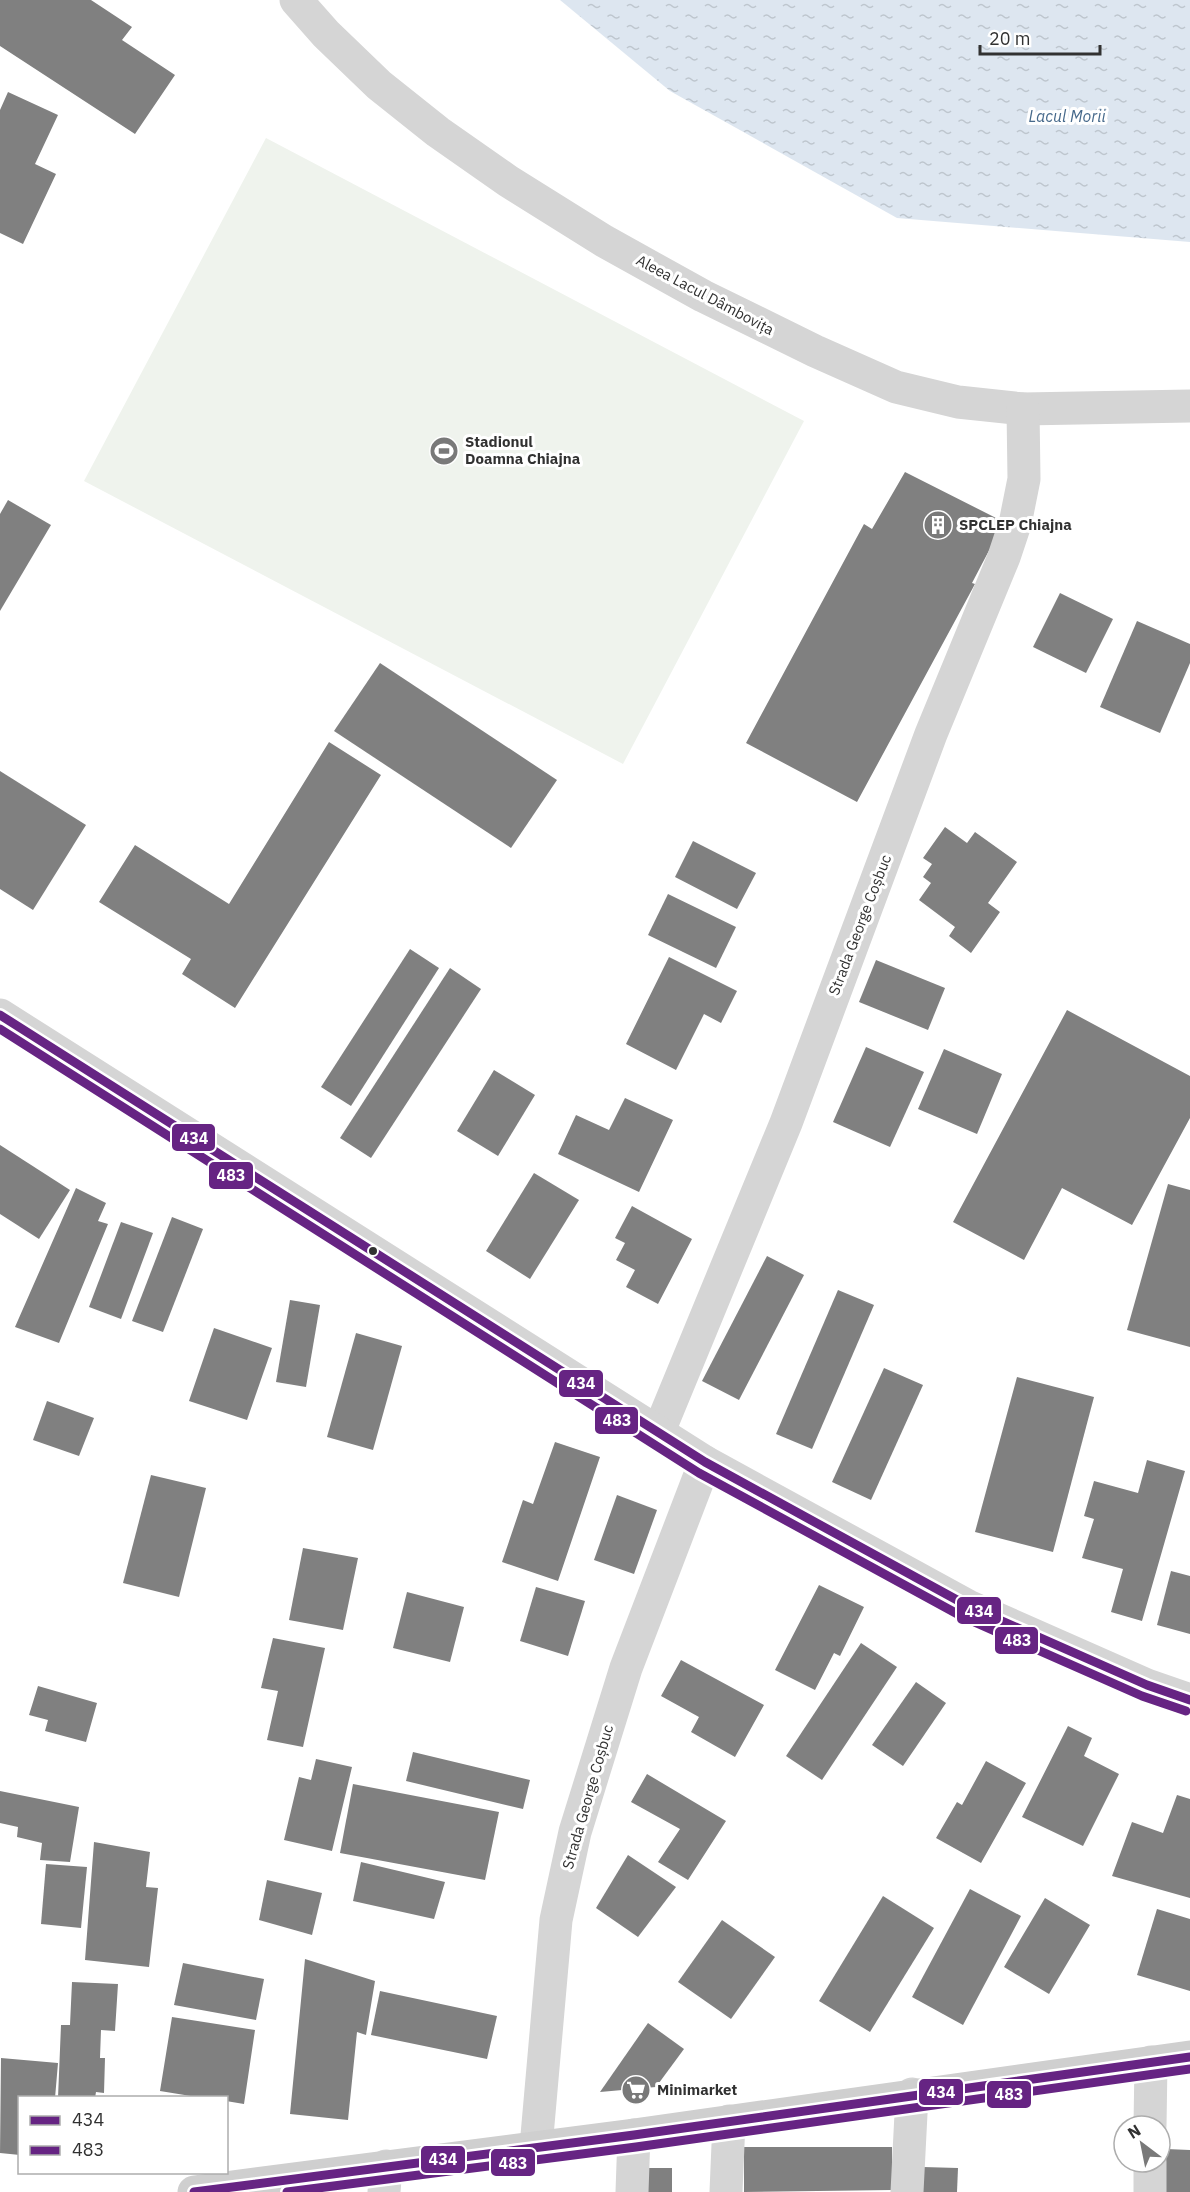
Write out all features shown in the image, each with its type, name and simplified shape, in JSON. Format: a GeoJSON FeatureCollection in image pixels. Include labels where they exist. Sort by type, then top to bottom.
{"type":"FeatureCollection","features":[{"type":"Feature","properties":{"kind":"main road"},"geometry":{"type":"LineString","coordinates":[[199,2192],[385,2179],[536,2147],[1190,2057]]}},
{"type":"Feature","properties":{"kind":"street","name":"Aleea Lacul Dâmbovița"},"geometry":{"type":"LineString","coordinates":[[296,0],[379,86],[438,132],[508,181],[604,241],[703,296],[815,351],[896,387],[958,402],[1023,409],[1190,406]]}},
{"type":"Feature","properties":{"kind":"street","name":"Strada George Coșbuc"},"geometry":{"type":"LineString","coordinates":[[659,1431],[786,1123],[931,734],[1005,557],[1015,524],[1024,479],[1023,409]]}},
{"type":"Feature","properties":{"kind":"street"},"geometry":{"type":"LineString","coordinates":[[0,1015],[705,1462],[968,1606],[1147,1685],[1190,1701]]}},
{"type":"Feature","properties":{"kind":"street","name":"Strada George Coșbuc"},"geometry":{"type":"LineString","coordinates":[[536,2147],[556,1920],[575,1832],[626,1668],[705,1462]]}},
{"type":"Feature","properties":{"kind":"street"},"geometry":{"type":"LineString","coordinates":[[1150,2114],[1151,2062]]}},
{"type":"Feature","properties":{"kind":"street"},"geometry":{"type":"LineString","coordinates":[[907,2192],[912,2094]]}},
{"type":"Feature","properties":{"kind":"street"},"geometry":{"type":"LineString","coordinates":[[726,2192],[729,2121]]}},
{"type":"Feature","properties":{"kind":"street"},"geometry":{"type":"LineString","coordinates":[[632,2192],[634,2135]]}},
{"type":"Feature","properties":{"kind":"street"},"geometry":{"type":"LineString","coordinates":[[1150,2174],[1150,2192]]}},
{"type":"Feature","properties":{"kind":"shaded area","name":"Stadionul Doamna Chiajna"},"geometry":{"type":"Polygon","coordinates":[[[266,138],[804,421],[623,764],[84,481],[266,138]]]}},
{"type":"Feature","properties":{"kind":"water","name":"Lacul Morii"},"geometry":{"type":"Polygon","coordinates":[[[560,0],[1190,0],[1190,242],[897,218],[670,91],[560,0]]]}},
{"type":"Feature","properties":{"kind":"building"},"geometry":{"type":"Polygon","coordinates":[[[0,0],[91,0],[132,27],[122,40],[175,75],[135,134],[0,46],[0,0]]]}},
{"type":"Feature","properties":{"kind":"building"},"geometry":{"type":"Polygon","coordinates":[[[8,92],[58,115],[35,164],[56,174],[23,244],[0,233],[0,110],[8,92]]]}},
{"type":"Feature","properties":{"kind":"building"},"geometry":{"type":"Polygon","coordinates":[[[905,472],[1004,522],[972,583],[975,584],[857,802],[746,743],[864,524],[872,529],[905,472]]]}},
{"type":"Feature","properties":{"kind":"building"},"geometry":{"type":"Polygon","coordinates":[[[8,500],[51,525],[0,611],[0,514],[8,500]]]}},
{"type":"Feature","properties":{"kind":"building"},"geometry":{"type":"Polygon","coordinates":[[[1060,593],[1113,619],[1086,673],[1033,647],[1060,593]]]}},
{"type":"Feature","properties":{"kind":"building"},"geometry":{"type":"Polygon","coordinates":[[[1137,621],[1190,644],[1190,663],[1160,733],[1100,707],[1137,621]]]}},
{"type":"Feature","properties":{"kind":"building"},"geometry":{"type":"Polygon","coordinates":[[[380,663],[557,780],[511,848],[334,731],[380,663]]]}},
{"type":"Feature","properties":{"kind":"building"},"geometry":{"type":"Polygon","coordinates":[[[329,742],[381,775],[235,1008],[182,974],[191,959],[99,902],[135,845],[229,904],[329,742]]]}},
{"type":"Feature","properties":{"kind":"building"},"geometry":{"type":"Polygon","coordinates":[[[0,771],[86,825],[33,910],[0,889],[0,771]]]}},
{"type":"Feature","properties":{"kind":"building"},"geometry":{"type":"Polygon","coordinates":[[[945,827],[967,843],[975,832],[1017,862],[988,903],[1000,912],[971,953],[949,936],[955,927],[919,900],[931,883],[923,877],[932,864],[923,858],[945,827]]]}},
{"type":"Feature","properties":{"kind":"building"},"geometry":{"type":"Polygon","coordinates":[[[693,841],[756,873],[737,909],[675,877],[693,841]]]}},
{"type":"Feature","properties":{"kind":"building"},"geometry":{"type":"Polygon","coordinates":[[[668,894],[736,927],[716,968],[648,935],[668,894]]]}},
{"type":"Feature","properties":{"kind":"building"},"geometry":{"type":"Polygon","coordinates":[[[410,949],[439,968],[351,1106],[321,1087],[410,949]]]}},
{"type":"Feature","properties":{"kind":"building"},"geometry":{"type":"Polygon","coordinates":[[[669,957],[737,991],[721,1023],[704,1014],[676,1070],[626,1044],[669,957]]]}},
{"type":"Feature","properties":{"kind":"building"},"geometry":{"type":"Polygon","coordinates":[[[876,960],[945,988],[928,1030],[859,1002],[876,960]]]}},
{"type":"Feature","properties":{"kind":"building"},"geometry":{"type":"Polygon","coordinates":[[[450,968],[481,989],[371,1158],[340,1138],[450,968]]]}},
{"type":"Feature","properties":{"kind":"building"},"geometry":{"type":"Polygon","coordinates":[[[1067,1010],[1190,1076],[1190,1118],[1132,1225],[1062,1188],[1024,1260],[953,1222],[1067,1010]]]}},
{"type":"Feature","properties":{"kind":"building"},"geometry":{"type":"Polygon","coordinates":[[[866,1047],[924,1072],[890,1147],[833,1122],[866,1047]]]}},
{"type":"Feature","properties":{"kind":"building"},"geometry":{"type":"Polygon","coordinates":[[[944,1049],[1002,1074],[977,1134],[918,1109],[944,1049]]]}},
{"type":"Feature","properties":{"kind":"building"},"geometry":{"type":"Polygon","coordinates":[[[494,1070],[535,1095],[498,1156],[457,1131],[494,1070]]]}},
{"type":"Feature","properties":{"kind":"building"},"geometry":{"type":"Polygon","coordinates":[[[625,1098],[673,1120],[639,1192],[558,1154],[576,1115],[609,1130],[625,1098]]]}},
{"type":"Feature","properties":{"kind":"building"},"geometry":{"type":"Polygon","coordinates":[[[0,1145],[70,1190],[39,1239],[0,1214],[0,1145]]]}},
{"type":"Feature","properties":{"kind":"building"},"geometry":{"type":"Polygon","coordinates":[[[534,1173],[579,1200],[530,1279],[486,1251],[534,1173]]]}},
{"type":"Feature","properties":{"kind":"building"},"geometry":{"type":"Polygon","coordinates":[[[1168,1184],[1190,1190],[1190,1347],[1127,1330],[1168,1184]]]}},
{"type":"Feature","properties":{"kind":"building"},"geometry":{"type":"Polygon","coordinates":[[[76,1188],[106,1203],[98,1221],[108,1224],[59,1343],[15,1327],[76,1188]]]}},
{"type":"Feature","properties":{"kind":"building"},"geometry":{"type":"Polygon","coordinates":[[[632,1206],[692,1239],[658,1304],[626,1287],[635,1270],[616,1260],[625,1243],[615,1238],[632,1206]]]}},
{"type":"Feature","properties":{"kind":"building"},"geometry":{"type":"Polygon","coordinates":[[[172,1217],[203,1229],[163,1332],[132,1321],[172,1217]]]}},
{"type":"Feature","properties":{"kind":"building"},"geometry":{"type":"Polygon","coordinates":[[[121,1222],[153,1233],[121,1319],[89,1307],[121,1222]]]}},
{"type":"Feature","properties":{"kind":"building"},"geometry":{"type":"Polygon","coordinates":[[[767,1256],[804,1275],[739,1400],[702,1381],[767,1256]]]}},
{"type":"Feature","properties":{"kind":"building"},"geometry":{"type":"Polygon","coordinates":[[[838,1290],[874,1305],[812,1449],[776,1434],[838,1290]]]}},
{"type":"Feature","properties":{"kind":"building"},"geometry":{"type":"Polygon","coordinates":[[[290,1300],[320,1305],[306,1387],[276,1382],[290,1300]]]}},
{"type":"Feature","properties":{"kind":"building"},"geometry":{"type":"Polygon","coordinates":[[[214,1328],[272,1348],[247,1420],[189,1401],[214,1328]]]}},
{"type":"Feature","properties":{"kind":"building"},"geometry":{"type":"Polygon","coordinates":[[[356,1333],[402,1346],[373,1450],[327,1437],[356,1333]]]}},
{"type":"Feature","properties":{"kind":"building"},"geometry":{"type":"Polygon","coordinates":[[[884,1368],[923,1385],[871,1500],[832,1482],[884,1368]]]}},
{"type":"Feature","properties":{"kind":"building"},"geometry":{"type":"Polygon","coordinates":[[[1017,1377],[1094,1397],[1053,1552],[975,1532],[1017,1377]]]}},
{"type":"Feature","properties":{"kind":"building"},"geometry":{"type":"Polygon","coordinates":[[[47,1401],[94,1418],[79,1456],[33,1440],[47,1401]]]}},
{"type":"Feature","properties":{"kind":"building"},"geometry":{"type":"Polygon","coordinates":[[[555,1442],[600,1457],[558,1581],[502,1562],[523,1500],[533,1504],[555,1442]]]}},
{"type":"Feature","properties":{"kind":"building"},"geometry":{"type":"Polygon","coordinates":[[[1147,1460],[1185,1471],[1142,1621],[1111,1612],[1123,1569],[1082,1558],[1094,1519],[1084,1516],[1094,1481],[1138,1493],[1147,1460]]]}},
{"type":"Feature","properties":{"kind":"building"},"geometry":{"type":"Polygon","coordinates":[[[151,1475],[206,1488],[179,1597],[123,1583],[151,1475]]]}},
{"type":"Feature","properties":{"kind":"building"},"geometry":{"type":"Polygon","coordinates":[[[617,1495],[657,1510],[634,1574],[594,1560],[617,1495]]]}},
{"type":"Feature","properties":{"kind":"building"},"geometry":{"type":"Polygon","coordinates":[[[303,1548],[358,1558],[343,1630],[289,1620],[303,1548]]]}},
{"type":"Feature","properties":{"kind":"building"},"geometry":{"type":"Polygon","coordinates":[[[1171,1571],[1190,1576],[1190,1634],[1157,1625],[1171,1571]]]}},
{"type":"Feature","properties":{"kind":"building"},"geometry":{"type":"Polygon","coordinates":[[[819,1585],[864,1607],[840,1656],[834,1653],[815,1690],[775,1670],[819,1585]]]}},
{"type":"Feature","properties":{"kind":"building"},"geometry":{"type":"Polygon","coordinates":[[[536,1587],[585,1601],[568,1656],[520,1641],[536,1587]]]}},
{"type":"Feature","properties":{"kind":"building"},"geometry":{"type":"Polygon","coordinates":[[[407,1592],[464,1607],[450,1662],[393,1648],[407,1592]]]}},
{"type":"Feature","properties":{"kind":"building"},"geometry":{"type":"Polygon","coordinates":[[[273,1638],[325,1648],[303,1747],[267,1740],[278,1691],[261,1688],[273,1638]]]}},
{"type":"Feature","properties":{"kind":"building"},"geometry":{"type":"Polygon","coordinates":[[[861,1643],[897,1667],[822,1780],[786,1756],[861,1643]]]}},
{"type":"Feature","properties":{"kind":"building"},"geometry":{"type":"Polygon","coordinates":[[[681,1660],[764,1705],[735,1757],[691,1732],[699,1717],[661,1696],[681,1660]]]}},
{"type":"Feature","properties":{"kind":"building"},"geometry":{"type":"Polygon","coordinates":[[[916,1682],[946,1703],[903,1766],[872,1745],[916,1682]]]}},
{"type":"Feature","properties":{"kind":"building"},"geometry":{"type":"Polygon","coordinates":[[[38,1686],[97,1703],[86,1742],[45,1731],[48,1720],[29,1715],[38,1686]]]}},
{"type":"Feature","properties":{"kind":"building"},"geometry":{"type":"Polygon","coordinates":[[[1068,1726],[1092,1738],[1084,1756],[1119,1774],[1083,1846],[1022,1817],[1068,1726]]]}},
{"type":"Feature","properties":{"kind":"building"},"geometry":{"type":"Polygon","coordinates":[[[413,1752],[530,1780],[523,1809],[406,1781],[413,1752]]]}},
{"type":"Feature","properties":{"kind":"building"},"geometry":{"type":"Polygon","coordinates":[[[316,1759],[352,1767],[332,1851],[284,1840],[299,1777],[311,1780],[316,1759]]]}},
{"type":"Feature","properties":{"kind":"building"},"geometry":{"type":"Polygon","coordinates":[[[986,1761],[1026,1783],[981,1863],[936,1838],[957,1802],[962,1805],[986,1761]]]}},
{"type":"Feature","properties":{"kind":"building"},"geometry":{"type":"Polygon","coordinates":[[[647,1774],[726,1821],[688,1880],[658,1862],[680,1829],[631,1802],[647,1774]]]}},
{"type":"Feature","properties":{"kind":"building"},"geometry":{"type":"Polygon","coordinates":[[[353,1784],[499,1812],[485,1880],[340,1853],[353,1784]]]}},
{"type":"Feature","properties":{"kind":"building"},"geometry":{"type":"Polygon","coordinates":[[[0,1791],[79,1807],[70,1862],[40,1860],[42,1843],[17,1837],[18,1827],[0,1823],[0,1791]]]}},
{"type":"Feature","properties":{"kind":"building"},"geometry":{"type":"Polygon","coordinates":[[[1177,1795],[1190,1799],[1190,1898],[1112,1876],[1132,1822],[1163,1833],[1177,1795]]]}},
{"type":"Feature","properties":{"kind":"building"},"geometry":{"type":"Polygon","coordinates":[[[94,1842],[150,1852],[146,1887],[158,1888],[149,1967],[85,1960],[94,1842]]]}},
{"type":"Feature","properties":{"kind":"building"},"geometry":{"type":"Polygon","coordinates":[[[628,1855],[676,1887],[638,1937],[596,1908],[628,1855]]]}},
{"type":"Feature","properties":{"kind":"building"},"geometry":{"type":"Polygon","coordinates":[[[361,1862],[445,1882],[434,1919],[353,1901],[361,1862]]]}},
{"type":"Feature","properties":{"kind":"building"},"geometry":{"type":"Polygon","coordinates":[[[46,1864],[87,1867],[81,1928],[41,1924],[46,1864]]]}},
{"type":"Feature","properties":{"kind":"building"},"geometry":{"type":"Polygon","coordinates":[[[267,1880],[322,1893],[312,1935],[259,1920],[267,1880]]]}},
{"type":"Feature","properties":{"kind":"building"},"geometry":{"type":"Polygon","coordinates":[[[970,1889],[1021,1916],[963,2025],[912,1997],[970,1889]]]}},
{"type":"Feature","properties":{"kind":"building"},"geometry":{"type":"Polygon","coordinates":[[[883,1896],[934,1928],[870,2032],[819,2001],[883,1896]]]}},
{"type":"Feature","properties":{"kind":"building"},"geometry":{"type":"Polygon","coordinates":[[[1045,1898],[1090,1925],[1049,1994],[1004,1967],[1045,1898]]]}},
{"type":"Feature","properties":{"kind":"building"},"geometry":{"type":"Polygon","coordinates":[[[1157,1909],[1190,1919],[1190,1991],[1137,1975],[1157,1909]]]}},
{"type":"Feature","properties":{"kind":"building"},"geometry":{"type":"Polygon","coordinates":[[[722,1920],[775,1957],[731,2019],[678,1982],[722,1920]]]}},
{"type":"Feature","properties":{"kind":"building"},"geometry":{"type":"Polygon","coordinates":[[[305,1959],[375,1981],[366,2035],[357,2032],[348,2120],[290,2114],[305,1959]]]}},
{"type":"Feature","properties":{"kind":"building"},"geometry":{"type":"Polygon","coordinates":[[[183,1963],[264,1979],[256,2020],[174,2005],[183,1963]]]}},
{"type":"Feature","properties":{"kind":"building"},"geometry":{"type":"Polygon","coordinates":[[[72,1982],[118,1984],[115,2031],[101,2030],[100,2058],[105,2058],[104,2093],[96,2092],[95,2096],[58,2096],[61,2025],[70,2025],[72,1982]]]}},
{"type":"Feature","properties":{"kind":"building"},"geometry":{"type":"Polygon","coordinates":[[[380,1991],[497,2016],[487,2059],[371,2035],[380,1991]]]}},
{"type":"Feature","properties":{"kind":"building"},"geometry":{"type":"Polygon","coordinates":[[[172,2017],[255,2030],[244,2104],[228,2101],[228,2096],[191,2096],[160,2091],[172,2017]]]}},
{"type":"Feature","properties":{"kind":"building"},"geometry":{"type":"Polygon","coordinates":[[[648,2023],[684,2049],[656,2087],[600,2092],[648,2023]]]}},
{"type":"Feature","properties":{"kind":"building"},"geometry":{"type":"Polygon","coordinates":[[[1,2058],[58,2063],[55,2096],[18,2096],[18,2155],[0,2153],[1,2058]]]}},
{"type":"Feature","properties":{"kind":"building"},"geometry":{"type":"Polygon","coordinates":[[[744,2147],[892,2147],[892,2190],[744,2192],[744,2147]]]}},
{"type":"Feature","properties":{"kind":"building"},"geometry":{"type":"Polygon","coordinates":[[[1172,2149],[1190,2150],[1190,2192],[1165,2192],[1165,2174],[1172,2174],[1172,2149]]]}},
{"type":"Feature","properties":{"kind":"building"},"geometry":{"type":"Polygon","coordinates":[[[923,2167],[958,2168],[957,2192],[922,2192],[923,2167]]]}},
{"type":"Feature","properties":{"kind":"building"},"geometry":{"type":"Polygon","coordinates":[[[640,2168],[672,2168],[672,2192],[640,2192],[640,2168]]]}},
{"type":"Feature","properties":{"kind":"transit line","name":"434"},"geometry":{"type":"LineString","coordinates":[[0,1015],[705,1462],[968,1606],[1147,1685],[1190,1700]]}},
{"type":"Feature","properties":{"kind":"transit line","name":"483"},"geometry":{"type":"LineString","coordinates":[[0,1029],[699,1473],[963,1617],[1142,1696],[1186,1711]]}},
{"type":"Feature","properties":{"kind":"transit line","name":"434"},"geometry":{"type":"LineString","coordinates":[[194,2192],[634,2135],[1190,2057]]}},
{"type":"Feature","properties":{"kind":"transit line","name":"483"},"geometry":{"type":"LineString","coordinates":[[287,2192],[636,2147],[1190,2069]]}},
{"type":"Feature","properties":{"kind":"place","name":"Stadionul Doamna Chiajna"},"geometry":{"type":"Point","coordinates":[444,451]}},
{"type":"Feature","properties":{"kind":"place","name":"SPCLEP Chiajna"},"geometry":{"type":"Point","coordinates":[938,525]}},
{"type":"Feature","properties":{"kind":"place","name":"Minimarket"},"geometry":{"type":"Point","coordinates":[636,2090]}}]}
